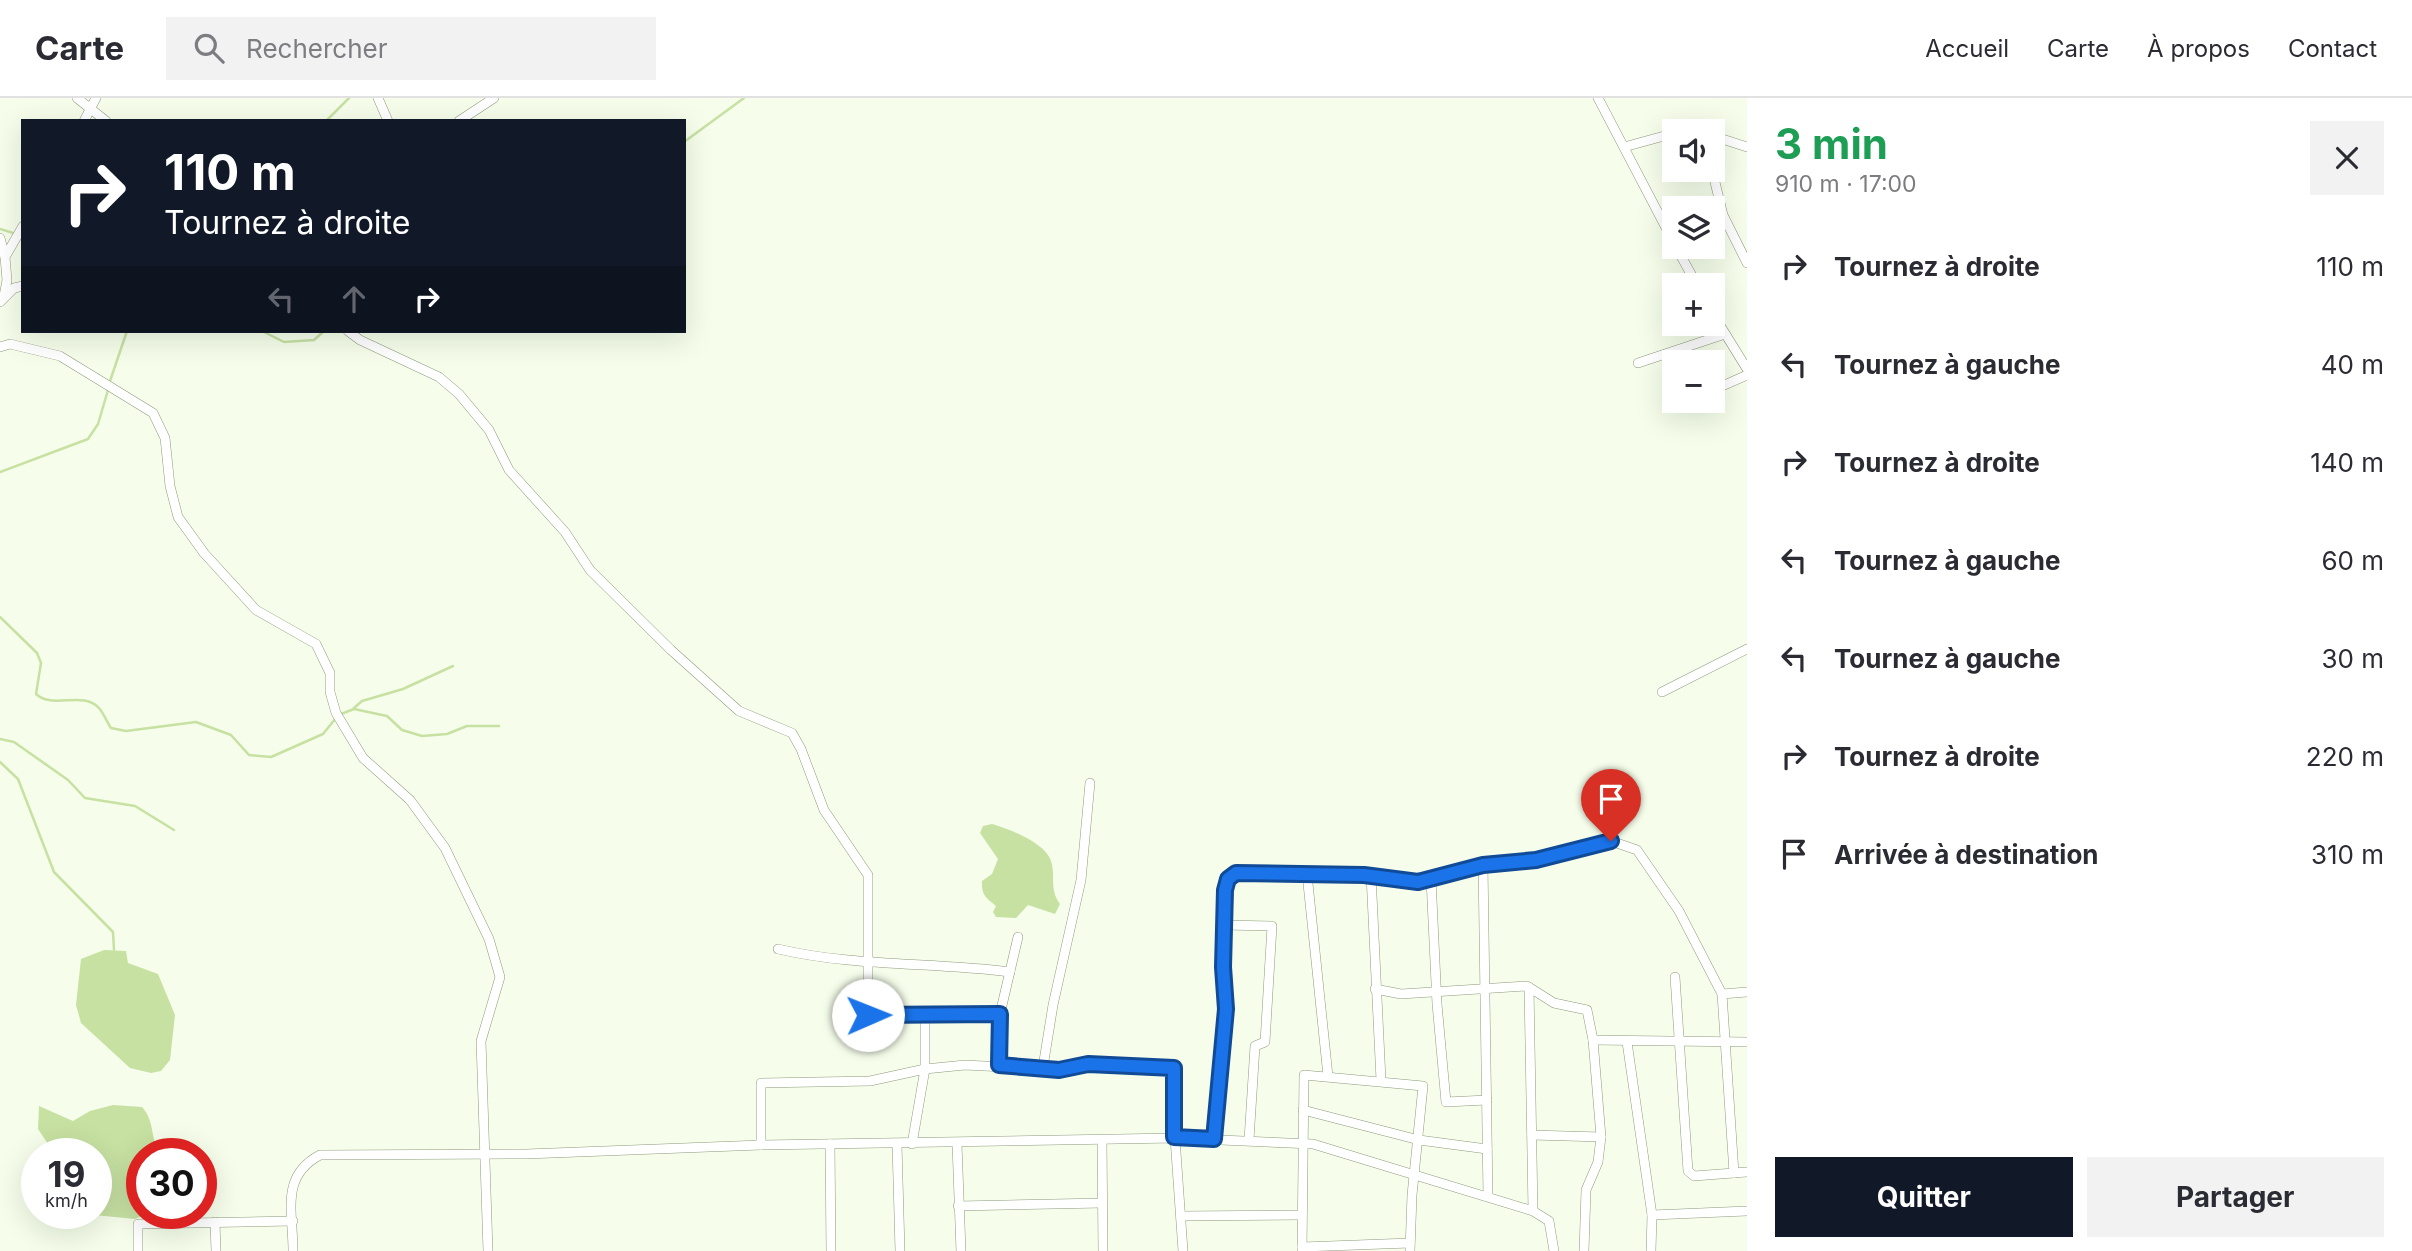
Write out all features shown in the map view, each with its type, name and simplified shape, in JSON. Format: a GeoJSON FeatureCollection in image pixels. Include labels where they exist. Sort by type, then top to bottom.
{"type":"FeatureCollection","features":[{"type":"Feature","properties":{"kind":"street"},"geometry":{"type":"LineString","coordinates":[[77,98],[104,119]]}},
{"type":"Feature","properties":{"kind":"street"},"geometry":{"type":"LineString","coordinates":[[86,119],[96,98]]}},
{"type":"Feature","properties":{"kind":"street"},"geometry":{"type":"LineString","coordinates":[[378,98],[387,119]]}},
{"type":"Feature","properties":{"kind":"street"},"geometry":{"type":"LineString","coordinates":[[462,119],[494,98]]}},
{"type":"Feature","properties":{"kind":"street"},"geometry":{"type":"LineString","coordinates":[[1598,98],[1662,221]]}},
{"type":"Feature","properties":{"kind":"street"},"geometry":{"type":"LineString","coordinates":[[1624,147],[1662,137]]}},
{"type":"Feature","properties":{"kind":"street"},"geometry":{"type":"LineString","coordinates":[[1725,140],[1747,147]]}},
{"type":"Feature","properties":{"kind":"street"},"geometry":{"type":"LineString","coordinates":[[1715,182],[1723,215],[1747,263]]}},
{"type":"Feature","properties":{"kind":"street"},"geometry":{"type":"LineString","coordinates":[[5,257],[21,229]]}},
{"type":"Feature","properties":{"kind":"street"},"geometry":{"type":"LineString","coordinates":[[0,238],[7,280],[2,299]]}},
{"type":"Feature","properties":{"kind":"street"},"geometry":{"type":"LineString","coordinates":[[2,299],[21,287]]}},
{"type":"Feature","properties":{"kind":"street"},"geometry":{"type":"LineString","coordinates":[[351,333],[360,340],[439,377],[459,394],[489,430],[509,470],[565,532],[590,570],[671,650],[739,711],[792,733],[801,749],[824,810],[868,876],[868,1015],[1000,1014]]}},
{"type":"Feature","properties":{"kind":"street"},"geometry":{"type":"LineString","coordinates":[[1725,334],[1747,372],[1725,384]]}},
{"type":"Feature","properties":{"kind":"street"},"geometry":{"type":"LineString","coordinates":[[1637,363],[1719,336]]}},
{"type":"Feature","properties":{"kind":"street"},"geometry":{"type":"LineString","coordinates":[[0,338],[5,345],[60,356],[153,413],[165,439],[170,486],[178,517],[204,553],[256,610],[316,645],[330,673],[330,692],[336,713],[363,758],[410,800],[445,848],[489,939],[500,976],[481,1041],[481,1120],[485,1154],[488,1251]]}},
{"type":"Feature","properties":{"kind":"street"},"geometry":{"type":"LineString","coordinates":[[1662,692],[1747,649]]}},
{"type":"Feature","properties":{"kind":"street"},"geometry":{"type":"LineString","coordinates":[[1043,1068],[1053,1005],[1081,880],[1090,783]]}},
{"type":"Feature","properties":{"kind":"street"},"geometry":{"type":"LineString","coordinates":[[1214,1139],[1226,1009],[1224,925],[1228,879],[1236,873],[1307,874],[1371,876],[1409,882],[1483,865],[1536,860],[1611,841],[1637,850],[1679,911],[1722,994],[1734,1173]]}},
{"type":"Feature","properties":{"kind":"street"},"geometry":{"type":"LineString","coordinates":[[1483,865],[1488,1196]]}},
{"type":"Feature","properties":{"kind":"street"},"geometry":{"type":"LineString","coordinates":[[1307,874],[1328,1076]]}},
{"type":"Feature","properties":{"kind":"street"},"geometry":{"type":"LineString","coordinates":[[1371,876],[1381,1080]]}},
{"type":"Feature","properties":{"kind":"street"},"geometry":{"type":"LineString","coordinates":[[1431,879],[1436,993],[1446,1102],[1487,1101]]}},
{"type":"Feature","properties":{"kind":"street"},"geometry":{"type":"LineString","coordinates":[[1224,925],[1272,926],[1265,1042],[1259,1043],[1255,1052],[1249,1140]]}},
{"type":"Feature","properties":{"kind":"street"},"geometry":{"type":"LineString","coordinates":[[999,1065],[1000,1014],[1018,936]]}},
{"type":"Feature","properties":{"kind":"street"},"geometry":{"type":"LineString","coordinates":[[778,949],[810,957],[868,963],[964,966],[1010,972]]}},
{"type":"Feature","properties":{"kind":"street"},"geometry":{"type":"LineString","coordinates":[[1675,977],[1688,1171],[1695,1176],[1747,1172]]}},
{"type":"Feature","properties":{"kind":"street"},"geometry":{"type":"LineString","coordinates":[[1529,987],[1533,1211]]}},
{"type":"Feature","properties":{"kind":"street"},"geometry":{"type":"LineString","coordinates":[[1375,989],[1401,994],[1529,987],[1554,1003],[1587,1010],[1593,1040],[1601,1137],[1598,1162],[1587,1182],[1585,1195],[1584,1251]]}},
{"type":"Feature","properties":{"kind":"street"},"geometry":{"type":"LineString","coordinates":[[1722,994],[1747,992]]}},
{"type":"Feature","properties":{"kind":"street"},"geometry":{"type":"LineString","coordinates":[[912,1144],[925,1069],[925,1014]]}},
{"type":"Feature","properties":{"kind":"street"},"geometry":{"type":"LineString","coordinates":[[1593,1040],[1681,1044],[1724,1040],[1747,1042]]}},
{"type":"Feature","properties":{"kind":"street"},"geometry":{"type":"LineString","coordinates":[[1627,1042],[1651,1215],[1651,1251]]}},
{"type":"Feature","properties":{"kind":"street"},"geometry":{"type":"LineString","coordinates":[[761,1145],[761,1083],[870,1082],[925,1069],[999,1065],[1059,1070],[1088,1064],[1174,1068],[1175,1138],[1183,1251]]}},
{"type":"Feature","properties":{"kind":"street"},"geometry":{"type":"LineString","coordinates":[[1304,1075],[1328,1076],[1423,1086],[1410,1247],[1302,1249],[1304,1075]]}},
{"type":"Feature","properties":{"kind":"street"},"geometry":{"type":"LineString","coordinates":[[1303,1110],[1419,1140],[1488,1149]]}},
{"type":"Feature","properties":{"kind":"street"},"geometry":{"type":"LineString","coordinates":[[1532,1136],[1601,1137]]}},
{"type":"Feature","properties":{"kind":"street"},"geometry":{"type":"LineString","coordinates":[[293,1251],[291,1183],[303,1164],[320,1155],[485,1154],[761,1145],[1175,1138],[1302,1142],[1488,1196],[1533,1211],[1549,1221],[1554,1251]]}},
{"type":"Feature","properties":{"kind":"street"},"geometry":{"type":"LineString","coordinates":[[1102,1140],[1103,1251]]}},
{"type":"Feature","properties":{"kind":"street"},"geometry":{"type":"LineString","coordinates":[[957,1143],[961,1251]]}},
{"type":"Feature","properties":{"kind":"street"},"geometry":{"type":"LineString","coordinates":[[831,1144],[831,1251]]}},
{"type":"Feature","properties":{"kind":"street"},"geometry":{"type":"LineString","coordinates":[[897,1144],[900,1251]]}},
{"type":"Feature","properties":{"kind":"street"},"geometry":{"type":"LineString","coordinates":[[958,1206],[1102,1203]]}},
{"type":"Feature","properties":{"kind":"street"},"geometry":{"type":"LineString","coordinates":[[1651,1215],[1747,1211]]}},
{"type":"Feature","properties":{"kind":"street"},"geometry":{"type":"LineString","coordinates":[[1181,1216],[1302,1215]]}},
{"type":"Feature","properties":{"kind":"street"},"geometry":{"type":"LineString","coordinates":[[217,1222],[293,1221]]}},
{"type":"Feature","properties":{"kind":"street"},"geometry":{"type":"LineString","coordinates":[[138,1229],[138,1251]]}},
{"type":"Feature","properties":{"kind":"street"},"geometry":{"type":"LineString","coordinates":[[215,1229],[216,1251]]}},
{"type":"Feature","properties":{"kind":"shaded area"},"geometry":{"type":"Polygon","coordinates":[[[992,824],[1026,838],[1048,854],[1055,893],[1060,904],[1055,914],[1028,905],[1016,918],[996,917],[993,912],[996,906],[982,890],[982,881],[992,874],[998,859],[980,833],[983,826],[992,824]]]}},
{"type":"Feature","properties":{"kind":"shaded area"},"geometry":{"type":"Polygon","coordinates":[[[104,950],[126,951],[128,963],[158,974],[175,1015],[170,1060],[161,1071],[151,1073],[130,1068],[81,1023],[76,1005],[81,959],[104,950]]]}},
{"type":"Feature","properties":{"kind":"shaded area"},"geometry":{"type":"Polygon","coordinates":[[[113,1105],[142,1107],[149,1117],[154,1138],[126,1138],[126,1218],[112,1217],[112,1138],[44,1138],[38,1129],[39,1106],[73,1121],[90,1111],[113,1105]]]}},
{"type":"Feature","properties":{"kind":"waterway"},"geometry":{"type":"LineString","coordinates":[[328,119],[349,98]]}},
{"type":"Feature","properties":{"kind":"waterway"},"geometry":{"type":"LineString","coordinates":[[686,141],[744,98]]}},
{"type":"Feature","properties":{"kind":"waterway"},"geometry":{"type":"LineString","coordinates":[[0,229],[21,235]]}},
{"type":"Feature","properties":{"kind":"waterway"},"geometry":{"type":"LineString","coordinates":[[109,384],[126,333]]}},
{"type":"Feature","properties":{"kind":"waterway"},"geometry":{"type":"LineString","coordinates":[[266,333],[284,342],[314,340],[322,333]]}},
{"type":"Feature","properties":{"kind":"waterway"},"geometry":{"type":"LineString","coordinates":[[0,472],[88,439],[98,424],[108,390]]}},
{"type":"Feature","properties":{"kind":"waterway"},"geometry":{"type":"LineString","coordinates":[[0,617],[37,653],[41,663],[36,694],[51,700],[85,700],[92,703],[101,710],[111,728],[126,731],[196,722],[231,735],[249,755],[271,757],[323,734],[336,718]]}},
{"type":"Feature","properties":{"kind":"waterway"},"geometry":{"type":"LineString","coordinates":[[354,708],[362,701],[403,689],[453,666]]}},
{"type":"Feature","properties":{"kind":"waterway"},"geometry":{"type":"LineString","coordinates":[[341,714],[354,709],[387,716],[402,730],[422,736],[447,734],[467,726],[499,726]]}},
{"type":"Feature","properties":{"kind":"waterway"},"geometry":{"type":"LineString","coordinates":[[0,739],[14,742],[68,780],[85,798],[135,806],[174,830]]}},
{"type":"Feature","properties":{"kind":"waterway"},"geometry":{"type":"LineString","coordinates":[[0,762],[18,779],[54,872],[113,932],[114,950]]}},
{"type":"Feature","properties":{"kind":"route"},"geometry":{"type":"LineString","coordinates":[[868,1015],[1000,1014],[999,1065],[1059,1070],[1088,1064],[1174,1068],[1174,1137],[1214,1139],[1226,1009],[1223,967],[1225,890],[1228,879],[1236,873],[1364,875],[1418,882],[1483,865],[1536,860],[1611,841]]}}]}
